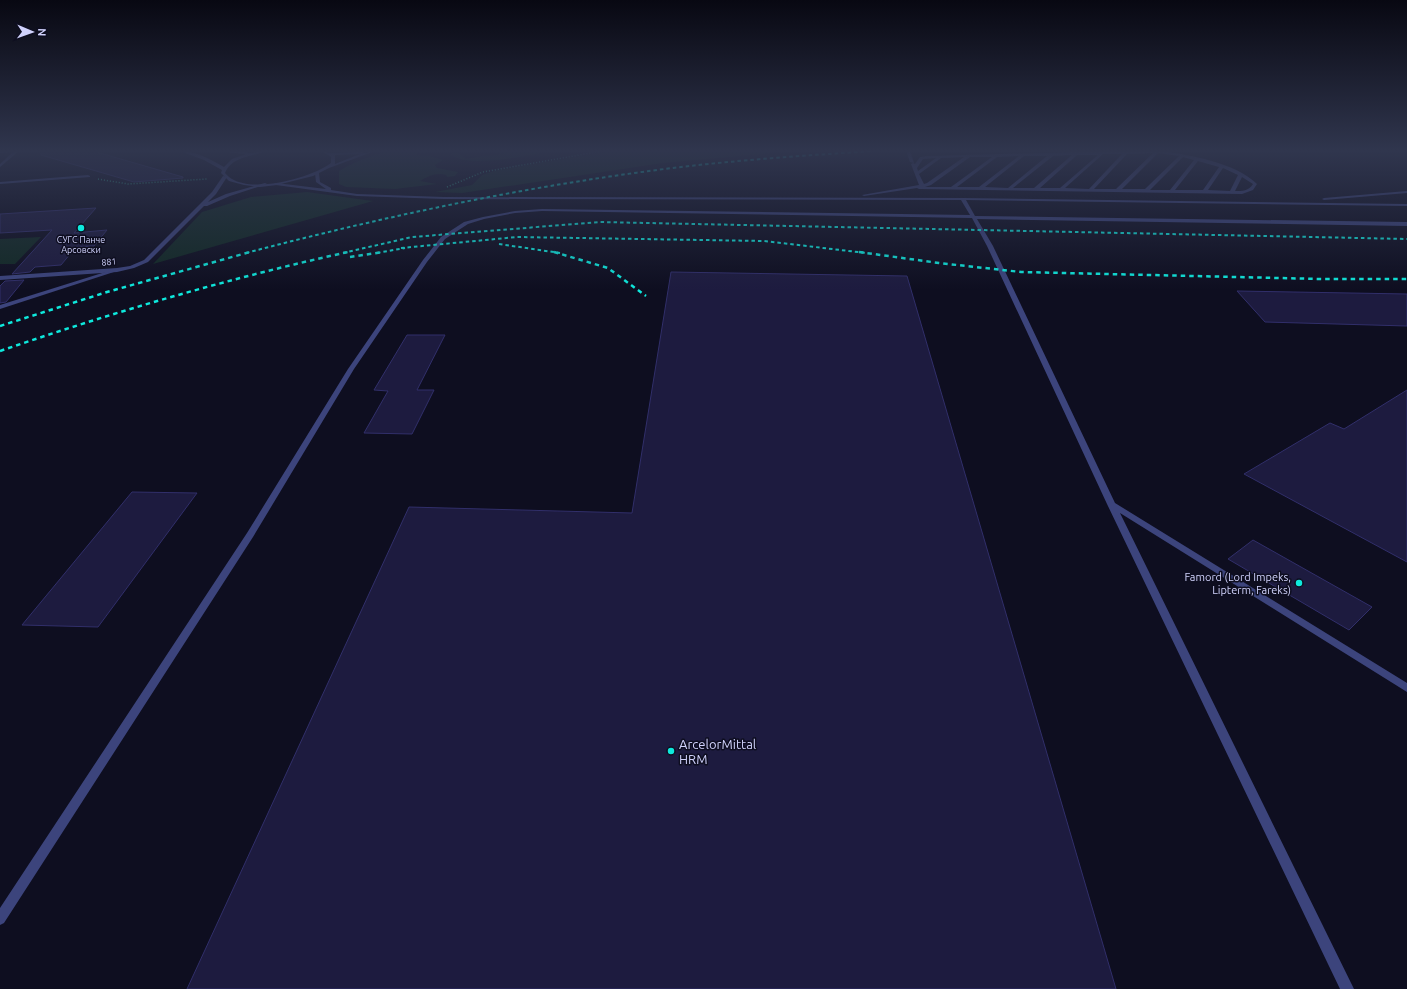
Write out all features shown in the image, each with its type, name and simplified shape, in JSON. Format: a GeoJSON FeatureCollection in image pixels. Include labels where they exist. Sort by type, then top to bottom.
{"type":"FeatureCollection","features":[{"type":"Feature","properties":{"kind":"street","name":"881"},"geometry":{"type":"LineString","coordinates":[[0,278],[117,270],[132,267],[146,261],[210,197]]}},
{"type":"Feature","properties":{"kind":"street","name":"881"},"geometry":{"type":"LineString","coordinates":[[197,210],[224,197]]}},
{"type":"Feature","properties":{"kind":"street"},"geometry":{"type":"LineString","coordinates":[[417,197],[963,199],[1407,205]]}},
{"type":"Feature","properties":{"kind":"street"},"geometry":{"type":"LineString","coordinates":[[832,199],[846,197]]}},
{"type":"Feature","properties":{"kind":"street"},"geometry":{"type":"LineString","coordinates":[[1268,203],[1342,197]]}},
{"type":"Feature","properties":{"kind":"street"},"geometry":{"type":"LineString","coordinates":[[963,199],[990,246],[1043,356],[1111,504],[1347,989]]}},
{"type":"Feature","properties":{"kind":"street"},"geometry":{"type":"LineString","coordinates":[[0,919],[250,535],[351,369],[425,261],[443,238],[466,224],[483,218],[515,212],[542,210],[1407,224]]}},
{"type":"Feature","properties":{"kind":"street"},"geometry":{"type":"LineString","coordinates":[[0,307],[117,270]]}},
{"type":"Feature","properties":{"kind":"street"},"geometry":{"type":"LineString","coordinates":[[1111,504],[1407,688]]}},
{"type":"Feature","properties":{"kind":"green space"},"geometry":{"type":"Polygon","coordinates":[[[250,197],[345,197],[373,201],[153,264],[202,212],[250,197]]]}},
{"type":"Feature","properties":{"kind":"green space"},"geometry":{"type":"Polygon","coordinates":[[[41,237],[15,264],[0,264],[0,239],[41,237]]]}},
{"type":"Feature","properties":{"kind":"building"},"geometry":{"type":"Polygon","coordinates":[[[96,208],[74,233],[107,230],[94,246],[76,247],[61,265],[35,267],[30,272],[12,274],[52,230],[0,233],[0,214],[96,208]]]}},
{"type":"Feature","properties":{"kind":"building","name":"ArcelorMittal HRM"},"geometry":{"type":"Polygon","coordinates":[[[671,272],[907,276],[1116,989],[187,989],[409,507],[632,513],[671,272]]]}},
{"type":"Feature","properties":{"kind":"building"},"geometry":{"type":"Polygon","coordinates":[[[24,280],[6,302],[0,303],[0,286],[5,281],[24,280]]]}},
{"type":"Feature","properties":{"kind":"building"},"geometry":{"type":"Polygon","coordinates":[[[1237,291],[1407,294],[1407,326],[1265,322],[1237,291]]]}},
{"type":"Feature","properties":{"kind":"building"},"geometry":{"type":"Polygon","coordinates":[[[407,335],[445,335],[417,390],[434,390],[412,434],[364,433],[388,391],[374,390],[407,335]]]}},
{"type":"Feature","properties":{"kind":"building"},"geometry":{"type":"Polygon","coordinates":[[[1407,390],[1407,562],[1244,474],[1330,423],[1344,429],[1407,390]]]}},
{"type":"Feature","properties":{"kind":"building"},"geometry":{"type":"Polygon","coordinates":[[[132,492],[197,493],[98,627],[22,625],[132,492]]]}},
{"type":"Feature","properties":{"kind":"building","name":"Famord (Lord Impeks, Lipterm, Fareks)"},"geometry":{"type":"Polygon","coordinates":[[[1253,540],[1372,607],[1349,630],[1228,559],[1253,540]]]}},
{"type":"Feature","properties":{"kind":"railway"},"geometry":{"type":"LineString","coordinates":[[246,253],[396,216],[491,197]]}},
{"type":"Feature","properties":{"kind":"railway"},"geometry":{"type":"LineString","coordinates":[[343,253],[412,237],[600,222],[1407,239]]}},
{"type":"Feature","properties":{"kind":"railway"},"geometry":{"type":"LineString","coordinates":[[401,248],[517,237],[764,241],[866,253]]}},
{"type":"Feature","properties":{"kind":"railway"},"geometry":{"type":"LineString","coordinates":[[499,244],[555,252]]}},
{"type":"Feature","properties":{"kind":"railway"},"geometry":{"type":"LineString","coordinates":[[380,252],[405,248]]}},
{"type":"Feature","properties":{"kind":"railway"},"geometry":{"type":"LineString","coordinates":[[0,326],[107,292],[250,252]]}},
{"type":"Feature","properties":{"kind":"railway"},"geometry":{"type":"LineString","coordinates":[[0,351],[129,309],[216,284],[348,252]]}},
{"type":"Feature","properties":{"kind":"railway"},"geometry":{"type":"LineString","coordinates":[[350,257],[380,252]]}},
{"type":"Feature","properties":{"kind":"railway"},"geometry":{"type":"LineString","coordinates":[[555,252],[560,253]]}},
{"type":"Feature","properties":{"kind":"railway"},"geometry":{"type":"LineString","coordinates":[[555,252],[608,268],[646,296]]}},
{"type":"Feature","properties":{"kind":"railway"},"geometry":{"type":"LineString","coordinates":[[859,252],[1021,272],[1322,279],[1407,279]]}},
{"type":"Feature","properties":{"kind":"place","name":"СУГС Панче Арсовски"},"geometry":{"type":"Point","coordinates":[81,228]}},
{"type":"Feature","properties":{"kind":"place","name":"Famord (Lord Impeks, Lipterm, Fareks)"},"geometry":{"type":"Point","coordinates":[1299,583]}},
{"type":"Feature","properties":{"kind":"place","name":"ArcelorMittal HRM"},"geometry":{"type":"Point","coordinates":[671,751]}}]}
